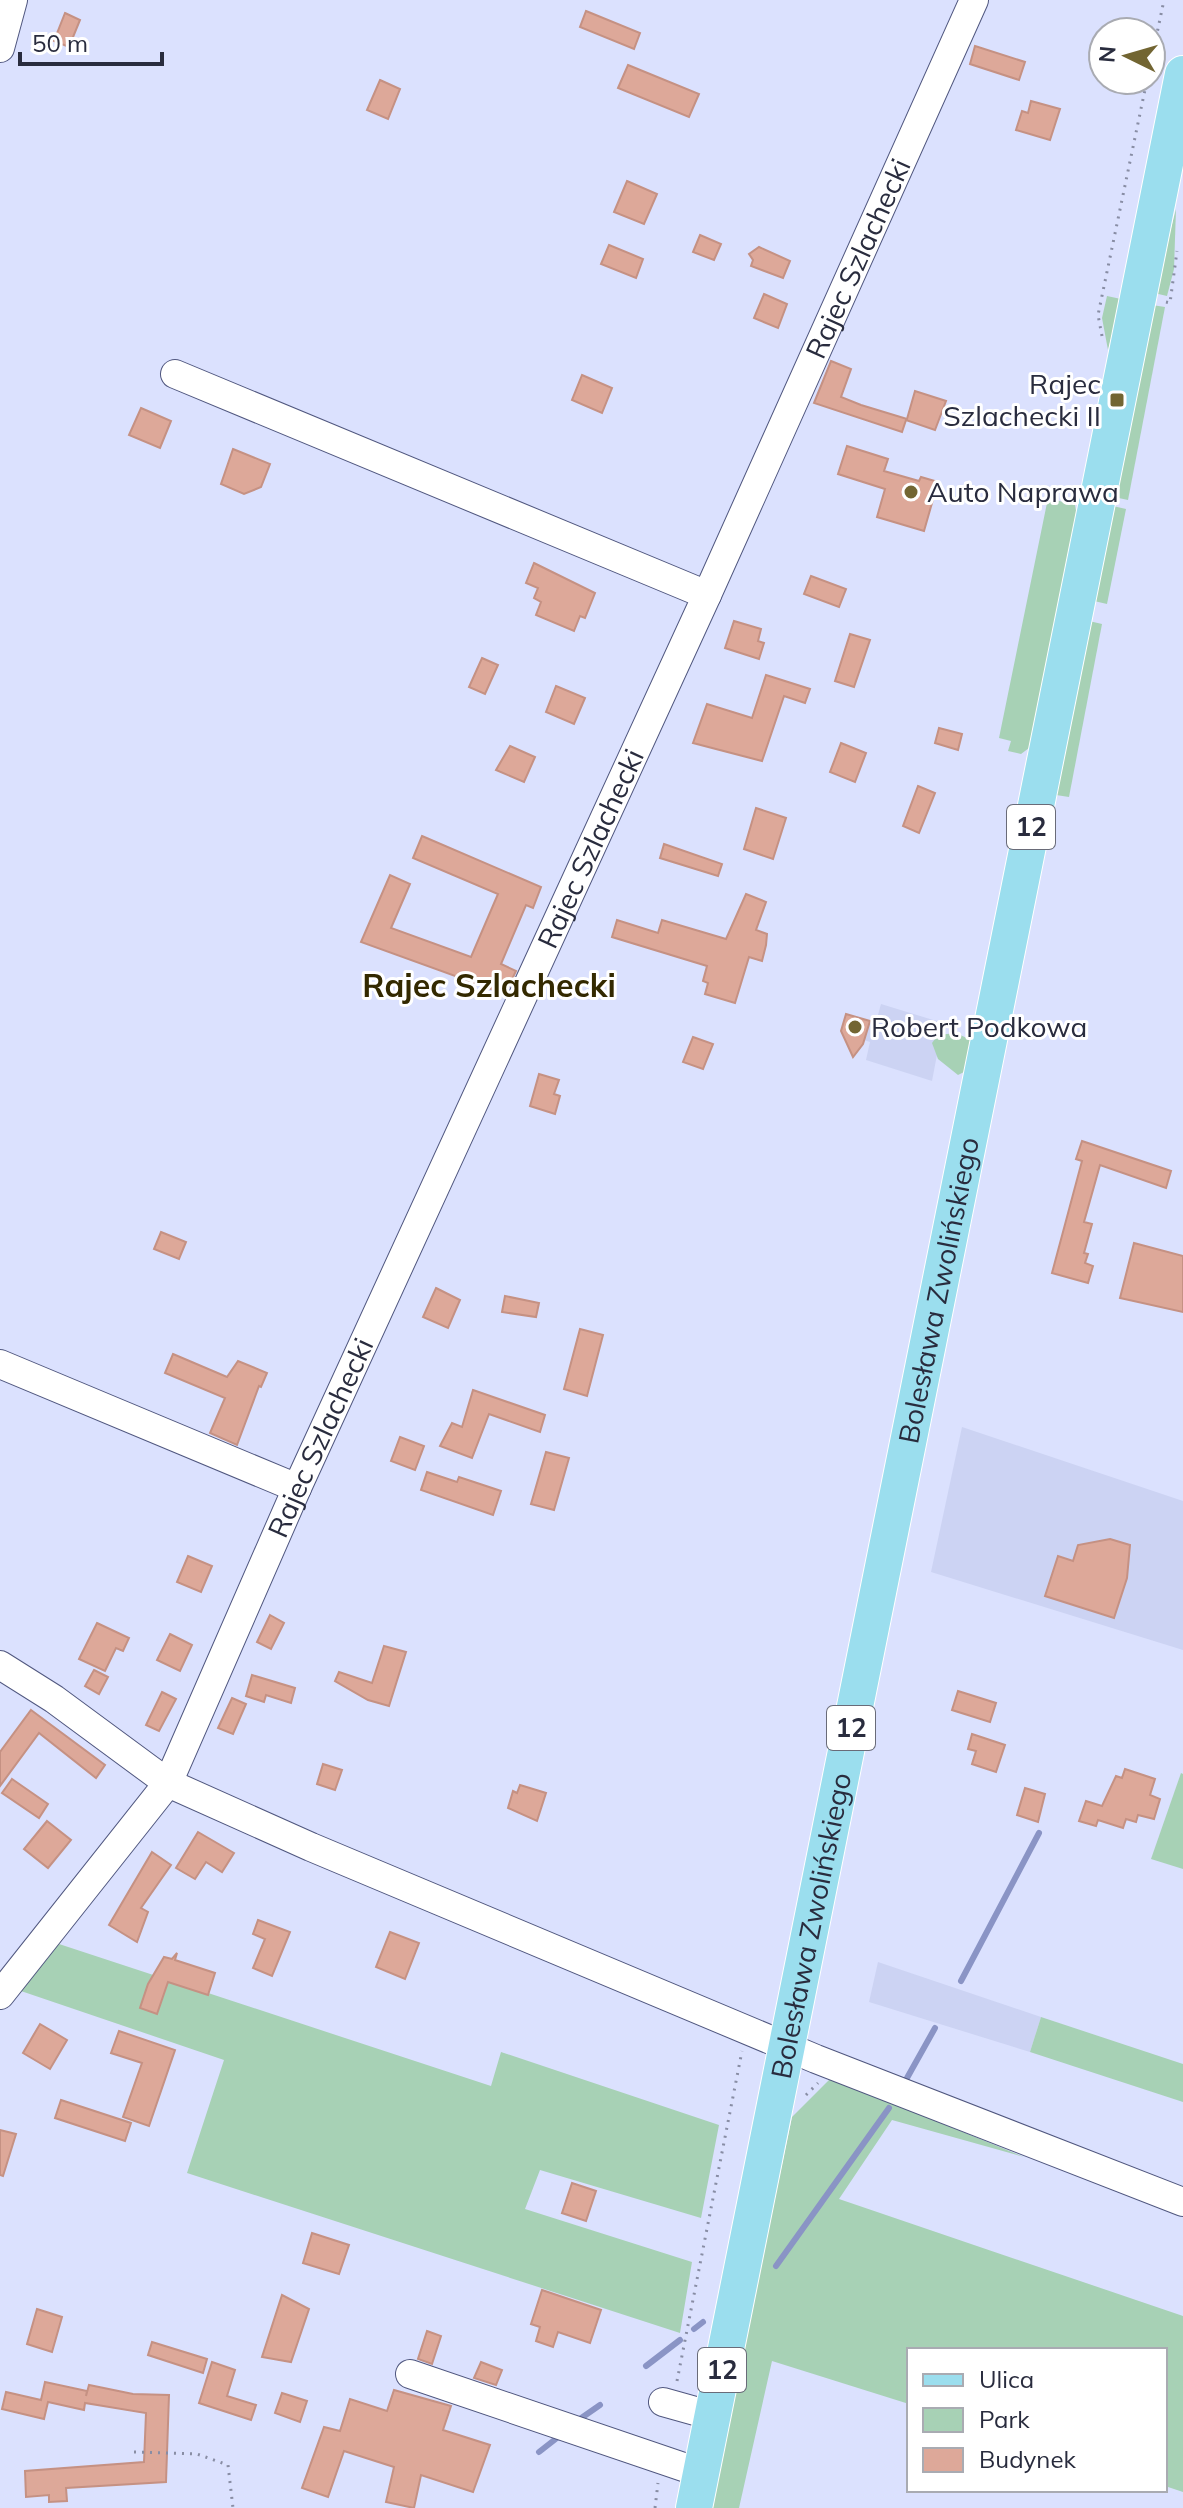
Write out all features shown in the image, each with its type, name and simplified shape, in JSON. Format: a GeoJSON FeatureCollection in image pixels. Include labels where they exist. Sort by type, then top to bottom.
{"type":"FeatureCollection","features":[{"type":"Feature","properties":{"kind":"main road","name":"Bolesława Zwolińskiego"},"geometry":{"type":"LineString","coordinates":[[698,2491],[1183,74]]}},
{"type":"Feature","properties":{"kind":"street"},"geometry":{"type":"LineString","coordinates":[[0,48],[13,0]]}},
{"type":"Feature","properties":{"kind":"street","name":"Rajec Szlachecki"},"geometry":{"type":"LineString","coordinates":[[0,1995],[168,1783],[297,1488],[707,595],[974,0]]}},
{"type":"Feature","properties":{"kind":"street"},"geometry":{"type":"LineString","coordinates":[[175,374],[707,595]]}},
{"type":"Feature","properties":{"kind":"street"},"geometry":{"type":"LineString","coordinates":[[0,1364],[297,1488]]}},
{"type":"Feature","properties":{"kind":"street"},"geometry":{"type":"LineString","coordinates":[[0,1665],[54,1699],[168,1783],[311,1847],[908,2096],[1183,2202]]}},
{"type":"Feature","properties":{"kind":"street"},"geometry":{"type":"LineString","coordinates":[[410,2374],[661,2462],[698,2491]]}},
{"type":"Feature","properties":{"kind":"street"},"geometry":{"type":"LineString","coordinates":[[668,2404],[713,2416]]}},
{"type":"Feature","properties":{"kind":"path"},"geometry":{"type":"LineString","coordinates":[[1102,338],[1098,315],[1144,96]]}},
{"type":"Feature","properties":{"kind":"path"},"geometry":{"type":"LineString","coordinates":[[668,2404],[747,2028]]}},
{"type":"Feature","properties":{"kind":"path"},"geometry":{"type":"LineString","coordinates":[[134,2452],[197,2454],[228,2465],[233,2508]]}},
{"type":"Feature","properties":{"kind":"path"},"geometry":{"type":"LineString","coordinates":[[655,2508],[661,2462]]}},
{"type":"Feature","properties":{"kind":"shaded area"},"geometry":{"type":"Polygon","coordinates":[[[881,1004],[943,1023],[932,1081],[866,1060],[870,1042],[864,1040],[870,1021],[876,1022],[881,1004]]]}},
{"type":"Feature","properties":{"kind":"shaded area"},"geometry":{"type":"Polygon","coordinates":[[[962,1427],[1183,1501],[1183,1650],[931,1572],[962,1427]]]}},
{"type":"Feature","properties":{"kind":"shaded area"},"geometry":{"type":"Polygon","coordinates":[[[878,1962],[1041,2017],[1030,2052],[869,2002],[878,1962]]]}},
{"type":"Feature","properties":{"kind":"green space"},"geometry":{"type":"Polygon","coordinates":[[[1176,209],[1174,269],[1167,296],[1154,293],[1176,209]]]}},
{"type":"Feature","properties":{"kind":"green space"},"geometry":{"type":"Polygon","coordinates":[[[1107,296],[1121,299],[1108,350],[1102,318],[1107,296]]]}},
{"type":"Feature","properties":{"kind":"green space"},"geometry":{"type":"Polygon","coordinates":[[[1152,305],[1165,307],[1128,500],[1114,497],[1152,305]]]}},
{"type":"Feature","properties":{"kind":"green space"},"geometry":{"type":"Polygon","coordinates":[[[1048,498],[1075,505],[1077,516],[1029,748],[1021,754],[1008,751],[1011,741],[999,738],[1048,498]]]}},
{"type":"Feature","properties":{"kind":"green space"},"geometry":{"type":"Polygon","coordinates":[[[1113,506],[1126,509],[1107,604],[1094,601],[1113,506]]]}},
{"type":"Feature","properties":{"kind":"green space"},"geometry":{"type":"Polygon","coordinates":[[[1089,621],[1102,624],[1069,797],[1056,795],[1089,621]]]}},
{"type":"Feature","properties":{"kind":"green space"},"geometry":{"type":"Polygon","coordinates":[[[956,1033],[971,1040],[966,1071],[958,1075],[938,1059],[932,1043],[938,1035],[956,1033]]]}},
{"type":"Feature","properties":{"kind":"green space"},"geometry":{"type":"Polygon","coordinates":[[[1183,1774],[1183,1869],[1151,1859],[1183,1774]]]}},
{"type":"Feature","properties":{"kind":"green space"},"geometry":{"type":"Polygon","coordinates":[[[56,1943],[491,2086],[501,2052],[719,2125],[701,2218],[540,2170],[525,2209],[692,2262],[680,2333],[187,2173],[224,2060],[18,1990],[56,1943]]]}},
{"type":"Feature","properties":{"kind":"green space"},"geometry":{"type":"Polygon","coordinates":[[[1041,2017],[1183,2064],[1183,2102],[1030,2052],[1041,2017]]]}},
{"type":"Feature","properties":{"kind":"green space"},"geometry":{"type":"Polygon","coordinates":[[[831,2078],[1024,2157],[892,2120],[839,2199],[1183,2316],[1183,2492],[1167,2487],[1167,2348],[907,2348],[907,2403],[772,2361],[739,2508],[710,2508],[792,2117],[831,2078]]]}},
{"type":"Feature","properties":{"kind":"building"},"geometry":{"type":"Polygon","coordinates":[[[586,11],[640,33],[634,49],[580,27],[586,11]]]}},
{"type":"Feature","properties":{"kind":"building"},"geometry":{"type":"Polygon","coordinates":[[[65,13],[80,20],[69,47],[54,41],[65,13]]]}},
{"type":"Feature","properties":{"kind":"building"},"geometry":{"type":"Polygon","coordinates":[[[975,46],[1025,62],[1019,80],[970,64],[975,46]]]}},
{"type":"Feature","properties":{"kind":"building"},"geometry":{"type":"Polygon","coordinates":[[[628,65],[699,94],[689,117],[618,88],[628,65]]]}},
{"type":"Feature","properties":{"kind":"building"},"geometry":{"type":"Polygon","coordinates":[[[380,80],[400,89],[388,119],[367,110],[380,80]]]}},
{"type":"Feature","properties":{"kind":"building"},"geometry":{"type":"Polygon","coordinates":[[[1031,101],[1060,109],[1050,140],[1016,130],[1022,111],[1028,113],[1031,101]]]}},
{"type":"Feature","properties":{"kind":"building"},"geometry":{"type":"Polygon","coordinates":[[[627,181],[657,194],[644,224],[614,212],[627,181]]]}},
{"type":"Feature","properties":{"kind":"building"},"geometry":{"type":"Polygon","coordinates":[[[700,235],[721,244],[714,260],[693,252],[700,235]]]}},
{"type":"Feature","properties":{"kind":"building"},"geometry":{"type":"Polygon","coordinates":[[[609,245],[643,259],[636,278],[601,264],[609,245]]]}},
{"type":"Feature","properties":{"kind":"building"},"geometry":{"type":"Polygon","coordinates":[[[759,247],[790,261],[783,278],[751,266],[753,260],[749,254],[759,247]]]}},
{"type":"Feature","properties":{"kind":"building"},"geometry":{"type":"Polygon","coordinates":[[[764,294],[787,304],[778,328],[754,318],[764,294]]]}},
{"type":"Feature","properties":{"kind":"building"},"geometry":{"type":"Polygon","coordinates":[[[831,361],[851,369],[841,397],[861,405],[907,419],[915,391],[946,401],[935,430],[906,420],[902,432],[814,403],[831,361]]]}},
{"type":"Feature","properties":{"kind":"building"},"geometry":{"type":"Polygon","coordinates":[[[582,375],[612,388],[602,413],[572,400],[582,375]]]}},
{"type":"Feature","properties":{"kind":"building"},"geometry":{"type":"Polygon","coordinates":[[[141,408],[171,421],[160,448],[129,435],[141,408]]]}},
{"type":"Feature","properties":{"kind":"building"},"geometry":{"type":"Polygon","coordinates":[[[847,446],[888,459],[884,471],[919,481],[921,477],[938,482],[924,531],[877,517],[885,489],[838,474],[847,446]]]}},
{"type":"Feature","properties":{"kind":"building"},"geometry":{"type":"Polygon","coordinates":[[[233,449],[270,464],[261,487],[244,494],[221,484],[233,449]]]}},
{"type":"Feature","properties":{"kind":"building"},"geometry":{"type":"Polygon","coordinates":[[[534,563],[595,593],[585,618],[580,616],[574,631],[536,615],[541,602],[534,598],[538,588],[526,583],[534,563]]]}},
{"type":"Feature","properties":{"kind":"building"},"geometry":{"type":"Polygon","coordinates":[[[811,576],[846,589],[839,607],[804,594],[811,576]]]}},
{"type":"Feature","properties":{"kind":"building"},"geometry":{"type":"Polygon","coordinates":[[[734,621],[761,629],[758,641],[764,643],[759,659],[725,648],[734,621]]]}},
{"type":"Feature","properties":{"kind":"building"},"geometry":{"type":"Polygon","coordinates":[[[850,634],[870,640],[854,687],[835,681],[850,634]]]}},
{"type":"Feature","properties":{"kind":"building"},"geometry":{"type":"Polygon","coordinates":[[[482,658],[498,665],[485,694],[469,687],[482,658]]]}},
{"type":"Feature","properties":{"kind":"building"},"geometry":{"type":"Polygon","coordinates":[[[766,675],[810,689],[805,703],[784,696],[762,761],[693,743],[707,704],[752,718],[766,675]]]}},
{"type":"Feature","properties":{"kind":"building"},"geometry":{"type":"Polygon","coordinates":[[[556,686],[585,698],[574,724],[546,712],[556,686]]]}},
{"type":"Feature","properties":{"kind":"building"},"geometry":{"type":"Polygon","coordinates":[[[939,728],[962,734],[958,750],[935,743],[939,728]]]}},
{"type":"Feature","properties":{"kind":"building"},"geometry":{"type":"Polygon","coordinates":[[[841,743],[866,753],[855,782],[830,772],[841,743]]]}},
{"type":"Feature","properties":{"kind":"building"},"geometry":{"type":"Polygon","coordinates":[[[510,746],[535,757],[524,782],[496,770],[510,746]]]}},
{"type":"Feature","properties":{"kind":"building"},"geometry":{"type":"Polygon","coordinates":[[[918,786],[935,793],[919,833],[903,826],[918,786]]]}},
{"type":"Feature","properties":{"kind":"building"},"geometry":{"type":"Polygon","coordinates":[[[756,808],[786,818],[773,859],[744,849],[756,808]]]}},
{"type":"Feature","properties":{"kind":"building"},"geometry":{"type":"Polygon","coordinates":[[[422,836],[541,887],[533,908],[526,905],[501,964],[516,971],[505,994],[361,942],[390,875],[410,884],[391,928],[471,957],[498,894],[413,858],[422,836]]]}},
{"type":"Feature","properties":{"kind":"building"},"geometry":{"type":"Polygon","coordinates":[[[664,844],[722,864],[718,876],[660,858],[664,844]]]}},
{"type":"Feature","properties":{"kind":"building"},"geometry":{"type":"Polygon","coordinates":[[[746,894],[766,902],[756,930],[767,934],[766,945],[762,961],[749,957],[735,1003],[705,994],[708,983],[703,981],[707,966],[612,937],[617,920],[658,933],[662,920],[726,939],[746,894]]]}},
{"type":"Feature","properties":{"kind":"building","name":"Robert Podkowa"},"geometry":{"type":"Polygon","coordinates":[[[846,1014],[870,1021],[863,1044],[853,1057],[841,1031],[846,1014]]]}},
{"type":"Feature","properties":{"kind":"building"},"geometry":{"type":"Polygon","coordinates":[[[693,1037],[713,1044],[703,1069],[683,1062],[693,1037]]]}},
{"type":"Feature","properties":{"kind":"building"},"geometry":{"type":"Polygon","coordinates":[[[539,1074],[559,1080],[554,1094],[560,1096],[555,1114],[530,1106],[539,1074]]]}},
{"type":"Feature","properties":{"kind":"building"},"geometry":{"type":"Polygon","coordinates":[[[1082,1141],[1171,1171],[1166,1188],[1100,1165],[1084,1222],[1092,1224],[1084,1253],[1088,1254],[1085,1263],[1093,1266],[1088,1283],[1052,1273],[1082,1161],[1076,1159],[1082,1141]]]}},
{"type":"Feature","properties":{"kind":"building"},"geometry":{"type":"Polygon","coordinates":[[[161,1232],[186,1242],[179,1259],[154,1249],[161,1232]]]}},
{"type":"Feature","properties":{"kind":"building"},"geometry":{"type":"Polygon","coordinates":[[[1134,1243],[1183,1256],[1183,1312],[1120,1298],[1134,1243]]]}},
{"type":"Feature","properties":{"kind":"building"},"geometry":{"type":"Polygon","coordinates":[[[436,1288],[460,1300],[448,1328],[423,1317],[436,1288]]]}},
{"type":"Feature","properties":{"kind":"building"},"geometry":{"type":"Polygon","coordinates":[[[505,1296],[539,1303],[536,1317],[502,1312],[505,1296]]]}},
{"type":"Feature","properties":{"kind":"building"},"geometry":{"type":"Polygon","coordinates":[[[580,1329],[603,1335],[587,1396],[564,1389],[580,1329]]]}},
{"type":"Feature","properties":{"kind":"building"},"geometry":{"type":"Polygon","coordinates":[[[173,1354],[227,1377],[238,1361],[267,1373],[237,1445],[210,1433],[225,1398],[165,1373],[173,1354]]]}},
{"type":"Feature","properties":{"kind":"building"},"geometry":{"type":"Polygon","coordinates":[[[473,1390],[545,1415],[540,1432],[489,1414],[472,1458],[440,1446],[452,1423],[462,1427],[473,1390]]]}},
{"type":"Feature","properties":{"kind":"building"},"geometry":{"type":"Polygon","coordinates":[[[400,1437],[424,1446],[415,1470],[391,1461],[400,1437]]]}},
{"type":"Feature","properties":{"kind":"building"},"geometry":{"type":"Polygon","coordinates":[[[546,1452],[569,1458],[554,1510],[531,1504],[546,1452]]]}},
{"type":"Feature","properties":{"kind":"building"},"geometry":{"type":"Polygon","coordinates":[[[427,1472],[457,1482],[459,1477],[501,1491],[493,1515],[421,1490],[427,1472]]]}},
{"type":"Feature","properties":{"kind":"building"},"geometry":{"type":"Polygon","coordinates":[[[1110,1539],[1130,1545],[1127,1578],[1114,1618],[1045,1596],[1058,1556],[1073,1561],[1078,1545],[1110,1539]]]}},
{"type":"Feature","properties":{"kind":"building"},"geometry":{"type":"Polygon","coordinates":[[[188,1556],[212,1566],[201,1592],[177,1582],[188,1556]]]}},
{"type":"Feature","properties":{"kind":"building"},"geometry":{"type":"Polygon","coordinates":[[[270,1615],[284,1623],[271,1649],[257,1642],[270,1615]]]}},
{"type":"Feature","properties":{"kind":"building"},"geometry":{"type":"Polygon","coordinates":[[[97,1623],[129,1638],[123,1651],[116,1648],[105,1671],[79,1659],[97,1623]]]}},
{"type":"Feature","properties":{"kind":"building"},"geometry":{"type":"Polygon","coordinates":[[[170,1634],[192,1645],[180,1671],[157,1660],[170,1634]]]}},
{"type":"Feature","properties":{"kind":"building"},"geometry":{"type":"Polygon","coordinates":[[[384,1646],[406,1652],[389,1706],[368,1700],[335,1681],[339,1672],[372,1683],[384,1646]]]}},
{"type":"Feature","properties":{"kind":"building"},"geometry":{"type":"Polygon","coordinates":[[[94,1670],[108,1677],[99,1694],[85,1686],[94,1670]]]}},
{"type":"Feature","properties":{"kind":"building"},"geometry":{"type":"Polygon","coordinates":[[[252,1675],[295,1688],[291,1703],[266,1695],[264,1702],[246,1696],[252,1675]]]}},
{"type":"Feature","properties":{"kind":"building"},"geometry":{"type":"Polygon","coordinates":[[[958,1691],[996,1703],[990,1722],[952,1710],[958,1691]]]}},
{"type":"Feature","properties":{"kind":"building"},"geometry":{"type":"Polygon","coordinates":[[[162,1692],[176,1699],[159,1731],[146,1725],[162,1692]]]}},
{"type":"Feature","properties":{"kind":"building"},"geometry":{"type":"Polygon","coordinates":[[[232,1698],[246,1704],[233,1734],[218,1728],[232,1698]]]}},
{"type":"Feature","properties":{"kind":"building"},"geometry":{"type":"Polygon","coordinates":[[[31,1710],[105,1765],[96,1778],[39,1733],[0,1786],[0,1752],[31,1710]]]}},
{"type":"Feature","properties":{"kind":"building"},"geometry":{"type":"Polygon","coordinates":[[[972,1734],[1005,1745],[996,1772],[972,1764],[976,1751],[968,1749],[972,1734]]]}},
{"type":"Feature","properties":{"kind":"building"},"geometry":{"type":"Polygon","coordinates":[[[323,1764],[342,1770],[335,1790],[317,1784],[323,1764]]]}},
{"type":"Feature","properties":{"kind":"building"},"geometry":{"type":"Polygon","coordinates":[[[1125,1769],[1155,1779],[1150,1795],[1160,1799],[1154,1819],[1138,1815],[1136,1822],[1126,1819],[1123,1828],[1098,1820],[1096,1826],[1079,1821],[1086,1801],[1102,1806],[1116,1776],[1122,1778],[1125,1769]]]}},
{"type":"Feature","properties":{"kind":"building"},"geometry":{"type":"Polygon","coordinates":[[[12,1779],[48,1804],[39,1818],[2,1793],[12,1779]]]}},
{"type":"Feature","properties":{"kind":"building"},"geometry":{"type":"Polygon","coordinates":[[[520,1785],[546,1793],[537,1821],[508,1808],[513,1791],[517,1793],[520,1785]]]}},
{"type":"Feature","properties":{"kind":"building"},"geometry":{"type":"Polygon","coordinates":[[[1025,1788],[1045,1794],[1038,1822],[1017,1815],[1025,1788]]]}},
{"type":"Feature","properties":{"kind":"building"},"geometry":{"type":"Polygon","coordinates":[[[47,1821],[71,1840],[48,1868],[24,1849],[47,1821]]]}},
{"type":"Feature","properties":{"kind":"building"},"geometry":{"type":"Polygon","coordinates":[[[198,1832],[234,1853],[222,1872],[206,1862],[195,1879],[176,1868],[198,1832]]]}},
{"type":"Feature","properties":{"kind":"building"},"geometry":{"type":"Polygon","coordinates":[[[152,1852],[171,1865],[141,1908],[148,1912],[137,1942],[109,1925],[152,1852]]]}},
{"type":"Feature","properties":{"kind":"building"},"geometry":{"type":"Polygon","coordinates":[[[258,1920],[290,1932],[272,1976],[253,1968],[265,1939],[253,1934],[258,1920]]]}},
{"type":"Feature","properties":{"kind":"building"},"geometry":{"type":"Polygon","coordinates":[[[390,1932],[419,1943],[405,1979],[376,1967],[390,1932]]]}},
{"type":"Feature","properties":{"kind":"building"},"geometry":{"type":"Polygon","coordinates":[[[177,1953],[175,1960],[215,1973],[208,1995],[168,1982],[157,2014],[140,2008],[148,1984],[164,1957],[172,1959],[177,1953]]]}},
{"type":"Feature","properties":{"kind":"building"},"geometry":{"type":"Polygon","coordinates":[[[40,2024],[67,2040],[50,2069],[23,2053],[40,2024]]]}},
{"type":"Feature","properties":{"kind":"building"},"geometry":{"type":"Polygon","coordinates":[[[119,2031],[175,2050],[149,2126],[123,2117],[142,2063],[111,2053],[119,2031]]]}},
{"type":"Feature","properties":{"kind":"building"},"geometry":{"type":"Polygon","coordinates":[[[61,2100],[131,2123],[125,2141],[55,2118],[61,2100]]]}},
{"type":"Feature","properties":{"kind":"building"},"geometry":{"type":"Polygon","coordinates":[[[0,2130],[16,2134],[3,2176],[0,2175],[0,2130]]]}},
{"type":"Feature","properties":{"kind":"building"},"geometry":{"type":"Polygon","coordinates":[[[572,2183],[596,2191],[586,2221],[562,2213],[572,2183]]]}},
{"type":"Feature","properties":{"kind":"building"},"geometry":{"type":"Polygon","coordinates":[[[312,2233],[349,2245],[339,2274],[303,2263],[312,2233]]]}},
{"type":"Feature","properties":{"kind":"building"},"geometry":{"type":"Polygon","coordinates":[[[542,2290],[601,2310],[590,2343],[558,2332],[553,2347],[536,2341],[540,2327],[531,2324],[542,2290]]]}},
{"type":"Feature","properties":{"kind":"building"},"geometry":{"type":"Polygon","coordinates":[[[282,2295],[309,2309],[291,2362],[262,2357],[282,2295]]]}},
{"type":"Feature","properties":{"kind":"building"},"geometry":{"type":"Polygon","coordinates":[[[37,2309],[62,2317],[52,2352],[27,2344],[37,2309]]]}},
{"type":"Feature","properties":{"kind":"building"},"geometry":{"type":"Polygon","coordinates":[[[427,2331],[441,2336],[432,2364],[418,2359],[427,2331]]]}},
{"type":"Feature","properties":{"kind":"building"},"geometry":{"type":"Polygon","coordinates":[[[152,2342],[207,2359],[203,2373],[148,2355],[152,2342]]]}},
{"type":"Feature","properties":{"kind":"building"},"geometry":{"type":"Polygon","coordinates":[[[212,2362],[235,2370],[227,2396],[256,2405],[251,2420],[199,2403],[212,2362]]]}},
{"type":"Feature","properties":{"kind":"building"},"geometry":{"type":"Polygon","coordinates":[[[481,2362],[502,2370],[496,2385],[474,2378],[481,2362]]]}},
{"type":"Feature","properties":{"kind":"building"},"geometry":{"type":"Polygon","coordinates":[[[45,2382],[87,2391],[86,2396],[89,2385],[133,2394],[169,2395],[166,2482],[66,2488],[67,2501],[49,2502],[49,2495],[26,2497],[25,2471],[144,2462],[146,2413],[85,2403],[84,2410],[48,2402],[44,2419],[2,2409],[6,2392],[41,2400],[45,2382]]]}},
{"type":"Feature","properties":{"kind":"building"},"geometry":{"type":"Polygon","coordinates":[[[394,2390],[451,2406],[443,2430],[490,2445],[473,2492],[421,2475],[414,2508],[386,2502],[394,2467],[344,2451],[328,2497],[302,2488],[324,2427],[340,2431],[350,2399],[387,2411],[394,2390]]]}},
{"type":"Feature","properties":{"kind":"building"},"geometry":{"type":"Polygon","coordinates":[[[282,2393],[307,2401],[300,2422],[275,2413],[282,2393]]]}},
{"type":"Feature","properties":{"kind":"waterway"},"geometry":{"type":"LineString","coordinates":[[961,1981],[1039,1833]]}},
{"type":"Feature","properties":{"kind":"waterway"},"geometry":{"type":"LineString","coordinates":[[907,2078],[935,2028]]}},
{"type":"Feature","properties":{"kind":"waterway"},"geometry":{"type":"LineString","coordinates":[[776,2266],[889,2108]]}},
{"type":"Feature","properties":{"kind":"waterway"},"geometry":{"type":"LineString","coordinates":[[694,2329],[703,2322]]}},
{"type":"Feature","properties":{"kind":"waterway"},"geometry":{"type":"LineString","coordinates":[[646,2366],[680,2340]]}},
{"type":"Feature","properties":{"kind":"waterway"},"geometry":{"type":"LineString","coordinates":[[577,2421],[600,2405]]}},
{"type":"Feature","properties":{"kind":"waterway"},"geometry":{"type":"LineString","coordinates":[[539,2452],[562,2434]]}},
{"type":"Feature","properties":{"kind":"place","name":"Rajec Szlachecki II"},"geometry":{"type":"Point","coordinates":[1117,400]}},
{"type":"Feature","properties":{"kind":"place","name":"Auto Naprawa"},"geometry":{"type":"Point","coordinates":[911,492]}},
{"type":"Feature","properties":{"kind":"place","name":"Robert Podkowa"},"geometry":{"type":"Point","coordinates":[855,1027]}},
{"type":"Feature","properties":{"kind":"district","name":"Rajec Szlachecki"},"geometry":{"type":"Point","coordinates":[489,986]}}]}
